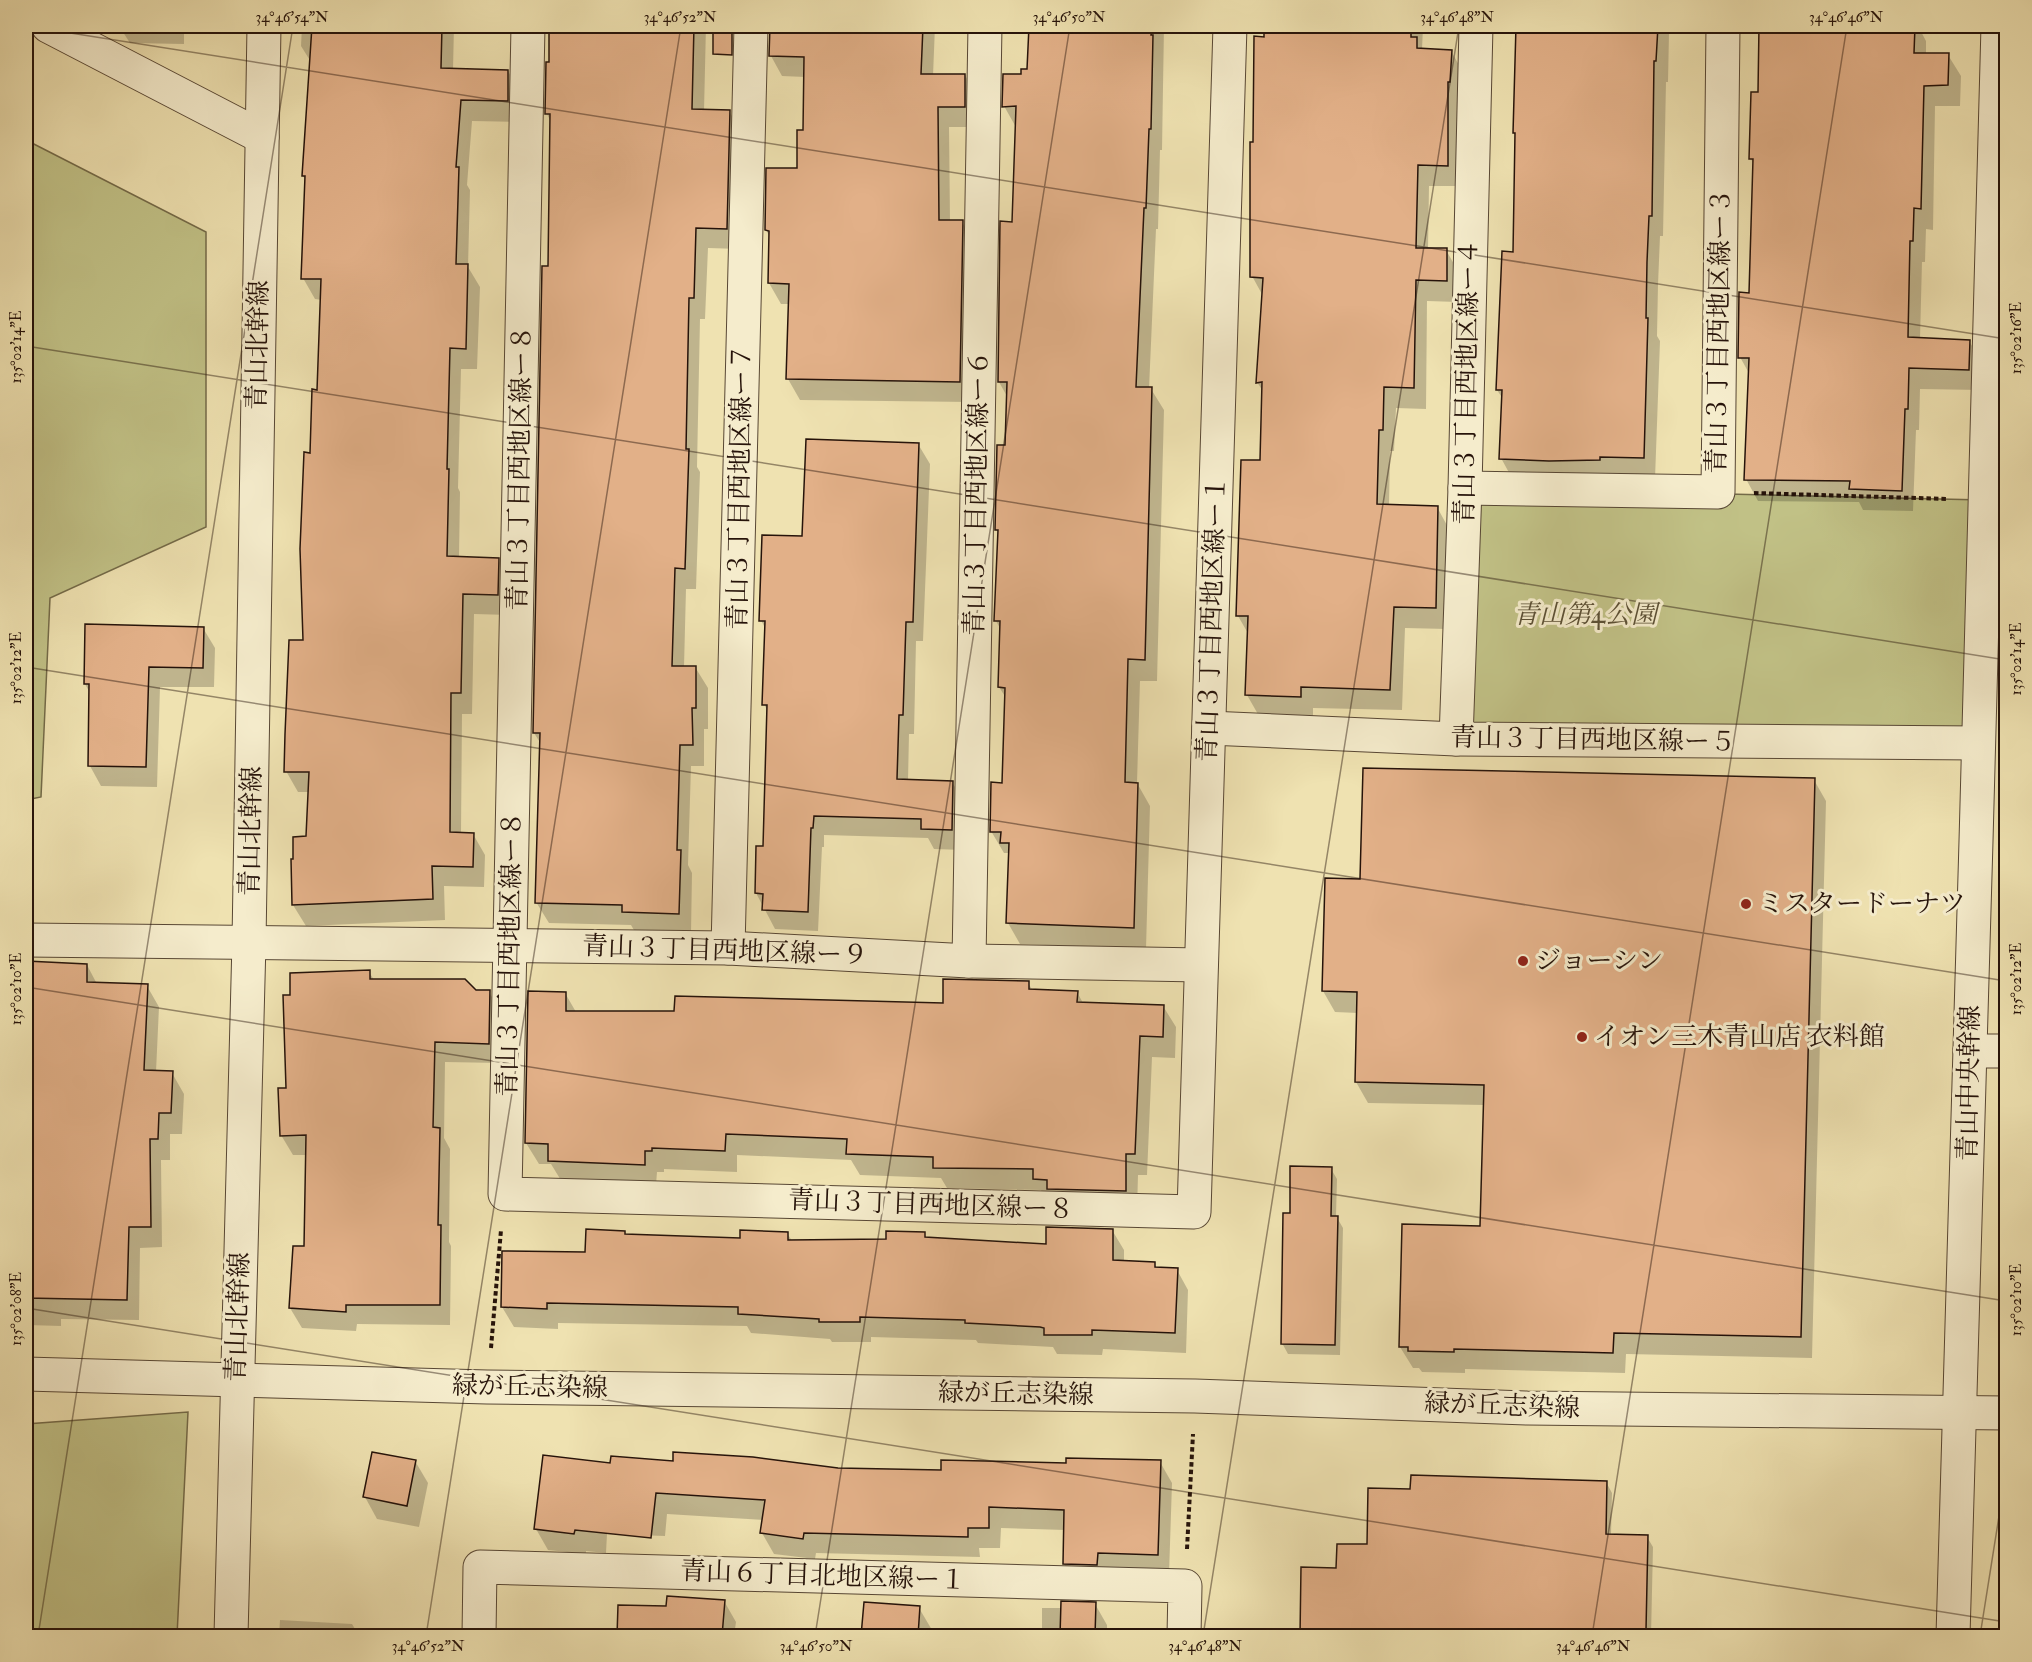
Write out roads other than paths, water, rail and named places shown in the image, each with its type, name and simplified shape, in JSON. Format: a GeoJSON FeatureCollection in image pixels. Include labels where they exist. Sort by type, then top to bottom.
{"type":"FeatureCollection","features":[{"type":"Feature","properties":{"kind":"street"},"geometry":{"type":"LineString","coordinates":[[48,26],[262,137]]}},
{"type":"Feature","properties":{"kind":"street","name":"青山北幹線"},"geometry":{"type":"LineString","coordinates":[[231,1636],[249,942],[264,26]]}},
{"type":"Feature","properties":{"kind":"street","name":"青山３丁目西地区線ー８"},"geometry":{"type":"LineString","coordinates":[[528,26],[505,1194],[1194,1212]]}},
{"type":"Feature","properties":{"kind":"street","name":"青山３丁目西地区線ー７"},"geometry":{"type":"LineString","coordinates":[[728,948],[751,26]]}},
{"type":"Feature","properties":{"kind":"street","name":"青山３丁目西地区線ー６"},"geometry":{"type":"LineString","coordinates":[[969,961],[985,26]]}},
{"type":"Feature","properties":{"kind":"street","name":"青山３丁目西地区線ー１"},"geometry":{"type":"LineString","coordinates":[[1194,1212],[1230,26]]}},
{"type":"Feature","properties":{"kind":"street","name":"青山３丁目西地区線ー４"},"geometry":{"type":"LineString","coordinates":[[1456,739],[1465,488],[1476,26]]}},
{"type":"Feature","properties":{"kind":"street","name":"青山３丁目西地区線ー３"},"geometry":{"type":"LineString","coordinates":[[1465,488],[1718,492],[1723,26]]}},
{"type":"Feature","properties":{"kind":"street","name":"青山中央幹線"},"geometry":{"type":"LineString","coordinates":[[1953,1636],[1961,1412],[1983,500],[1996,419],[1998,26]]}},
{"type":"Feature","properties":{"kind":"street","name":"青山３丁目西地区線ー５"},"geometry":{"type":"LineString","coordinates":[[1209,728],[1456,739],[1978,743]]}},
{"type":"Feature","properties":{"kind":"street","name":"青山３丁目西地区線ー９"},"geometry":{"type":"LineString","coordinates":[[26,940],[728,948],[969,961],[1201,965]]}},
{"type":"Feature","properties":{"kind":"street"},"geometry":{"type":"LineString","coordinates":[[1970,1051],[2007,1051]]}},
{"type":"Feature","properties":{"kind":"street","name":"緑が丘志染線"},"geometry":{"type":"LineString","coordinates":[[26,1374],[487,1387],[1195,1396],[1527,1408],[2007,1413]]}},
{"type":"Feature","properties":{"kind":"street","name":"青山６丁目北地区線ー１"},"geometry":{"type":"LineString","coordinates":[[479,1636],[480,1567],[1185,1586],[1184,1636]]}},
{"type":"Feature","properties":{"kind":"place","name":"ミスタードーナツ"},"geometry":{"type":"Point","coordinates":[1746,904]}},
{"type":"Feature","properties":{"kind":"place","name":"ジョーシン"},"geometry":{"type":"Point","coordinates":[1523,961]}},
{"type":"Feature","properties":{"kind":"place","name":"イオン三木青山店 衣料館"},"geometry":{"type":"Point","coordinates":[1582,1037]}},
{"type":"Feature","properties":{"kind":"park label","name":"青山第4公園"},"geometry":{"type":"Point","coordinates":[1585,615]}}]}
